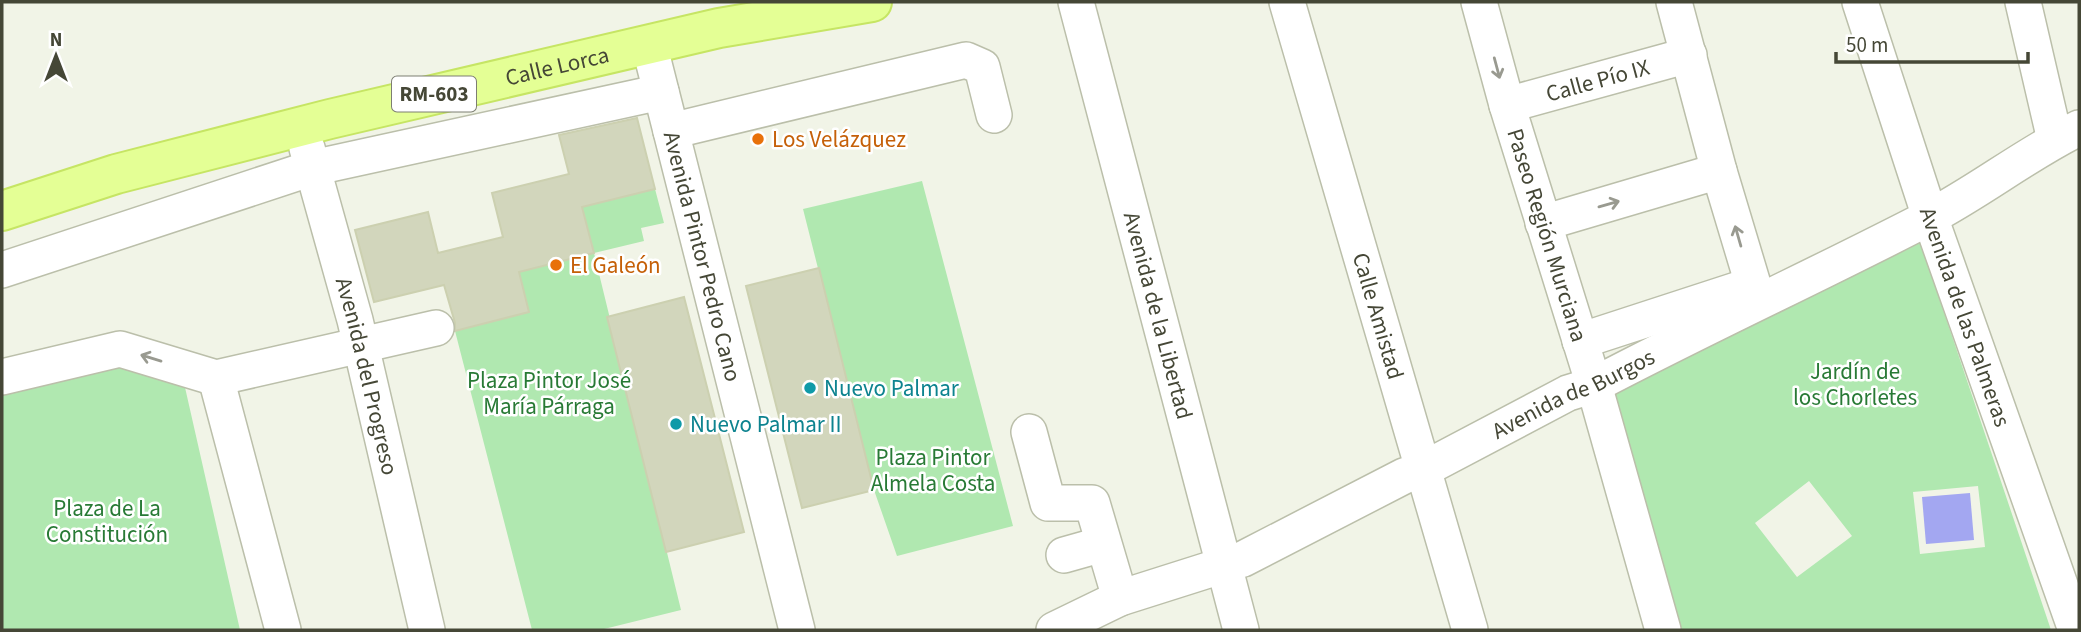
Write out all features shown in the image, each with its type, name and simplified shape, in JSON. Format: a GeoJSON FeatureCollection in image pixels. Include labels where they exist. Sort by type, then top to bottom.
{"type":"FeatureCollection","features":[{"type":"Feature","properties":{"kind":"main road","name":"Calle Lorca"},"geometry":{"type":"LineString","coordinates":[[2,211],[116,174],[300,126],[719,28],[872,2]]}},
{"type":"Feature","properties":{"kind":"street","name":"Avenida de la Libertad"},"geometry":{"type":"LineString","coordinates":[[1076,2],[1241,630]]}},
{"type":"Feature","properties":{"kind":"street","name":"Calle Amistad"},"geometry":{"type":"LineString","coordinates":[[1287,2],[1470,630]]}},
{"type":"Feature","properties":{"kind":"street","name":"Paseo Región Murciana"},"geometry":{"type":"LineString","coordinates":[[1479,2],[1507,105],[1594,385],[1663,630]]}},
{"type":"Feature","properties":{"kind":"street"},"geometry":{"type":"LineString","coordinates":[[1580,341],[1755,293],[1674,2]]}},
{"type":"Feature","properties":{"kind":"street","name":"Avenida de las Palmeras"},"geometry":{"type":"LineString","coordinates":[[1860,2],[1930,217],[2076,630]]}},
{"type":"Feature","properties":{"kind":"street"},"geometry":{"type":"LineString","coordinates":[[2023,2],[2067,134]]}},
{"type":"Feature","properties":{"kind":"street","name":"Avenida Pintor Pedro Cano"},"geometry":{"type":"LineString","coordinates":[[649,44],[797,630]]}},
{"type":"Feature","properties":{"kind":"street","name":"Calle Pío IX"},"geometry":{"type":"LineString","coordinates":[[1507,105],[1689,55]]}},
{"type":"Feature","properties":{"kind":"street"},"geometry":{"type":"LineString","coordinates":[[671,131],[966,60],[982,67],[994,116]]}},
{"type":"Feature","properties":{"kind":"street","name":"Calle Lorca"},"geometry":{"type":"LineString","coordinates":[[2,270],[312,168],[661,92]]}},
{"type":"Feature","properties":{"kind":"street","name":"Avenida del Progreso"},"geometry":{"type":"LineString","coordinates":[[300,126],[360,345],[427,630]]}},
{"type":"Feature","properties":{"kind":"street","name":"Avenida de Burgos"},"geometry":{"type":"LineString","coordinates":[[1054,630],[1121,598],[1243,559],[1404,476],[1424,469],[1568,393],[1594,385],[1755,293],[1930,217],[2067,134]]}},
{"type":"Feature","properties":{"kind":"street"},"geometry":{"type":"LineString","coordinates":[[1543,223],[1719,171]]}},
{"type":"Feature","properties":{"kind":"street"},"geometry":{"type":"LineString","coordinates":[[2,377],[120,349],[216,378],[436,328]]}},
{"type":"Feature","properties":{"kind":"street"},"geometry":{"type":"LineString","coordinates":[[216,378],[283,630]]}},
{"type":"Feature","properties":{"kind":"street"},"geometry":{"type":"LineString","coordinates":[[1029,432],[1048,503],[1092,503],[1121,598]]}},
{"type":"Feature","properties":{"kind":"street"},"geometry":{"type":"LineString","coordinates":[[1064,555],[1103,544]]}},
{"type":"Feature","properties":{"kind":"green space","name":"Plaza Pintor Almela Costa"},"geometry":{"type":"Polygon","coordinates":[[[922,181],[1013,526],[897,556],[874,490],[803,209],[922,181]]]}},
{"type":"Feature","properties":{"kind":"green space","name":"Plaza Pintor José María Párraga"},"geometry":{"type":"Polygon","coordinates":[[[655,189],[664,223],[641,228],[644,241],[594,253],[681,610],[600,630],[532,630],[455,331],[529,312],[519,272],[582,207],[655,189]]]}},
{"type":"Feature","properties":{"kind":"green space","name":"Jardín de los Chorletes"},"geometry":{"type":"Polygon","coordinates":[[[1917,232],[2051,630],[1682,630],[1609,386],[1917,232]],[[1809,481],[1755,523],[1797,577],[1852,536],[1809,481]],[[1978,486],[1913,492],[1920,554],[1985,547],[1978,486]]]}},
{"type":"Feature","properties":{"kind":"green space","name":"Plaza de La Constitución"},"geometry":{"type":"Polygon","coordinates":[[[122,359],[184,383],[240,630],[2,630],[2,387],[122,359]]]}},
{"type":"Feature","properties":{"kind":"water"},"geometry":{"type":"Polygon","coordinates":[[[1970,493],[1974,540],[1926,544],[1922,497],[1970,493]]]}},
{"type":"Feature","properties":{"kind":"building"},"geometry":{"type":"Polygon","coordinates":[[[637,118],[655,189],[582,207],[594,253],[519,272],[529,312],[455,331],[444,285],[374,302],[355,230],[428,212],[438,253],[503,237],[492,193],[569,174],[559,135],[637,118]]]}},
{"type":"Feature","properties":{"kind":"building","name":"Nuevo Palmar"},"geometry":{"type":"Polygon","coordinates":[[[819,268],[874,490],[802,508],[746,286],[819,268]]]}},
{"type":"Feature","properties":{"kind":"building","name":"Nuevo Palmar II"},"geometry":{"type":"Polygon","coordinates":[[[684,297],[744,532],[666,552],[607,317],[684,297]]]}},
{"type":"Feature","properties":{"kind":"place","name":"Los Velázquez"},"geometry":{"type":"Point","coordinates":[758,139]}},
{"type":"Feature","properties":{"kind":"place","name":"El Galeón"},"geometry":{"type":"Point","coordinates":[556,265]}},
{"type":"Feature","properties":{"kind":"place","name":"Nuevo Palmar"},"geometry":{"type":"Point","coordinates":[810,388]}},
{"type":"Feature","properties":{"kind":"place","name":"Nuevo Palmar II"},"geometry":{"type":"Point","coordinates":[676,424]}}]}
